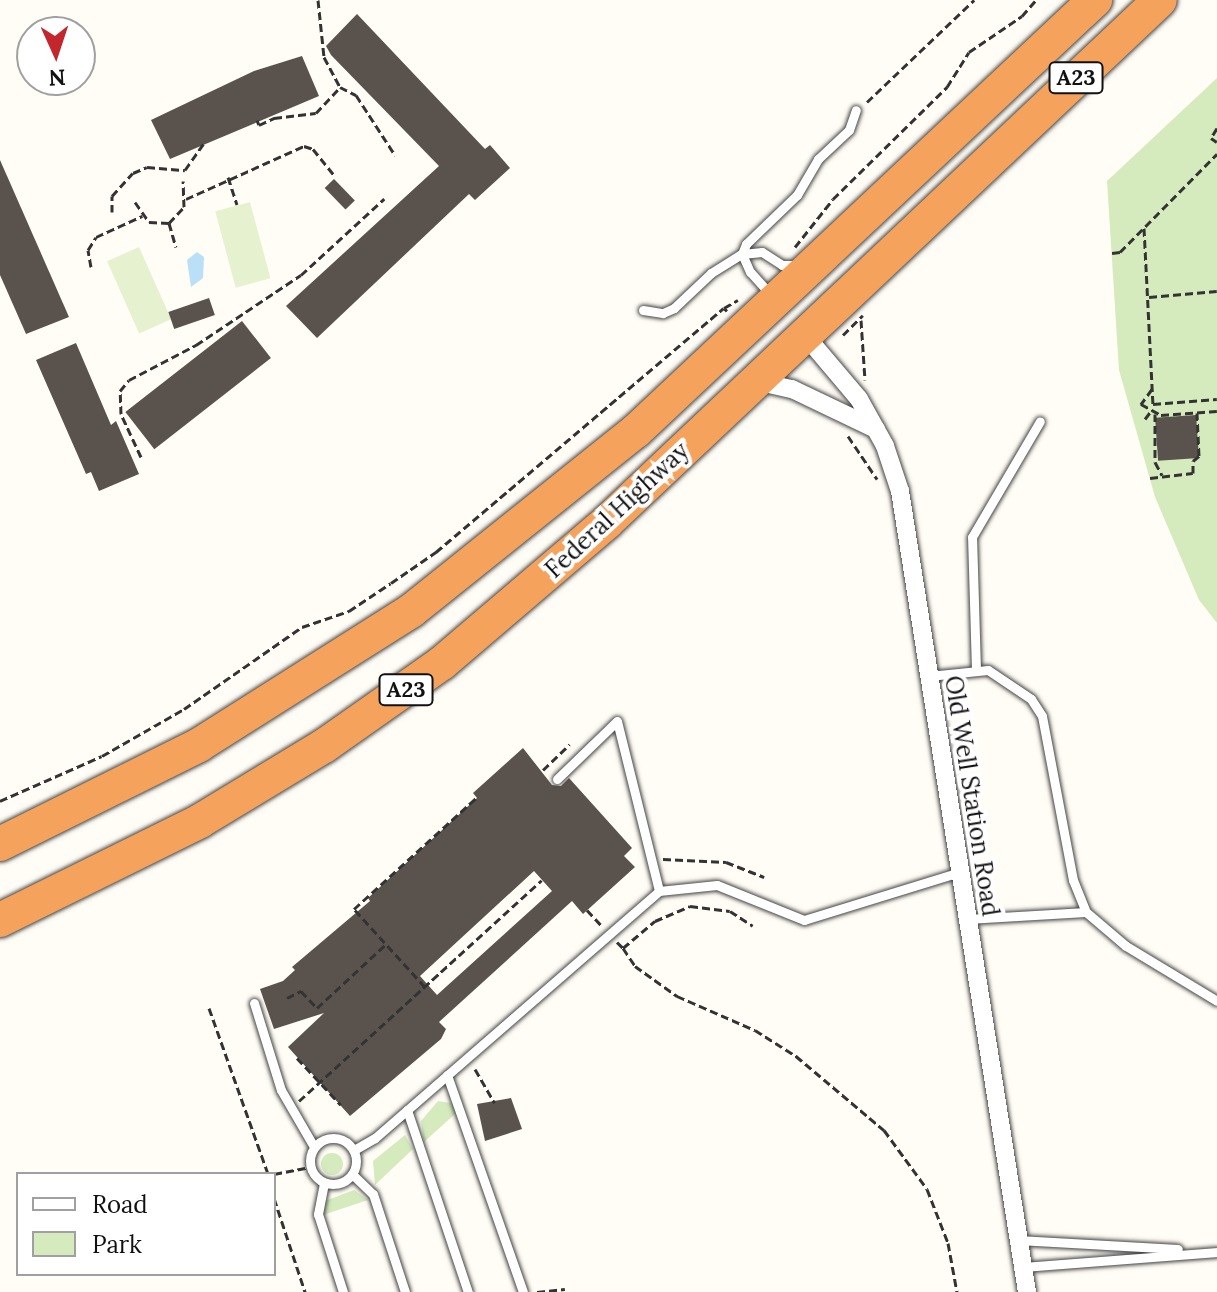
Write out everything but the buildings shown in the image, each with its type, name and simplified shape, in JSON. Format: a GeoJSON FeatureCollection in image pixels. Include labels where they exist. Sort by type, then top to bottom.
{"type":"FeatureCollection","features":[{"type":"Feature","properties":{"kind":"highway","name":"Federal Highway"},"geometry":{"type":"LineString","coordinates":[[0,844],[199,745],[411,611],[636,431],[735,319],[770,293],[799,256],[1095,0]]}},
{"type":"Feature","properties":{"kind":"highway","name":"Federal Highway"},"geometry":{"type":"LineString","coordinates":[[0,920],[200,821],[384,706],[553,571],[1160,0]]}},
{"type":"Feature","properties":{"kind":"highway"},"geometry":{"type":"LineString","coordinates":[[770,293],[804,334]]}},
{"type":"Feature","properties":{"kind":"street","name":"Old Well Station Road"},"geometry":{"type":"LineString","coordinates":[[804,334],[872,421],[900,491],[1027,1292]]}},
{"type":"Feature","properties":{"kind":"street"},"geometry":{"type":"LineString","coordinates":[[756,381],[792,389],[872,421]]}},
{"type":"Feature","properties":{"kind":"lane"},"geometry":{"type":"LineString","coordinates":[[643,310],[663,313],[674,308],[711,273],[742,254],[753,237],[797,195],[818,159],[849,130],[856,110]]}},
{"type":"Feature","properties":{"kind":"lane"},"geometry":{"type":"LineString","coordinates":[[742,254],[762,252],[799,256]]}},
{"type":"Feature","properties":{"kind":"lane"},"geometry":{"type":"LineString","coordinates":[[742,254],[770,293]]}},
{"type":"Feature","properties":{"kind":"lane"},"geometry":{"type":"LineString","coordinates":[[976,670],[972,537],[1040,421]]}},
{"type":"Feature","properties":{"kind":"lane"},"geometry":{"type":"LineString","coordinates":[[929,676],[988,670],[1016,686],[1042,716],[1073,880],[1086,912],[1126,946],[1217,1001]]}},
{"type":"Feature","properties":{"kind":"lane"},"geometry":{"type":"LineString","coordinates":[[557,779],[617,721],[659,891]]}},
{"type":"Feature","properties":{"kind":"lane"},"geometry":{"type":"LineString","coordinates":[[254,1003],[281,1090],[314,1147],[310,1167],[324,1183],[340,1183],[352,1174],[354,1150],[407,1110],[608,931],[659,891],[717,885],[804,920],[960,872]]}},
{"type":"Feature","properties":{"kind":"lane"},"geometry":{"type":"LineString","coordinates":[[967,919],[1086,912]]}},
{"type":"Feature","properties":{"kind":"lane"},"geometry":{"type":"LineString","coordinates":[[447,1075],[523,1292]]}},
{"type":"Feature","properties":{"kind":"lane"},"geometry":{"type":"LineString","coordinates":[[407,1110],[468,1292]]}},
{"type":"Feature","properties":{"kind":"lane"},"geometry":{"type":"LineString","coordinates":[[314,1147],[335,1137],[354,1150]]}},
{"type":"Feature","properties":{"kind":"lane"},"geometry":{"type":"LineString","coordinates":[[352,1174],[373,1194],[405,1292]]}},
{"type":"Feature","properties":{"kind":"lane"},"geometry":{"type":"LineString","coordinates":[[324,1183],[318,1214],[343,1292]]}},
{"type":"Feature","properties":{"kind":"lane"},"geometry":{"type":"LineString","coordinates":[[1018,1240],[1213,1252]]}},
{"type":"Feature","properties":{"kind":"lane"},"geometry":{"type":"LineString","coordinates":[[1023,1267],[1213,1252]]}},
{"type":"Feature","properties":{"kind":"path"},"geometry":{"type":"LineString","coordinates":[[318,0],[324,57],[340,87],[356,95],[395,155]]}},
{"type":"Feature","properties":{"kind":"path"},"geometry":{"type":"LineString","coordinates":[[856,110],[974,0]]}},
{"type":"Feature","properties":{"kind":"path"},"geometry":{"type":"LineString","coordinates":[[799,256],[947,87],[969,52],[1036,0]]}},
{"type":"Feature","properties":{"kind":"path"},"geometry":{"type":"LineString","coordinates":[[257,120],[259,125],[274,118],[316,113],[340,87]]}},
{"type":"Feature","properties":{"kind":"path"},"geometry":{"type":"LineString","coordinates":[[1217,128],[1211,138],[1217,142]]}},
{"type":"Feature","properties":{"kind":"path"},"geometry":{"type":"LineString","coordinates":[[112,212],[112,196],[133,173],[147,167],[185,170],[203,144]]}},
{"type":"Feature","properties":{"kind":"path"},"geometry":{"type":"LineString","coordinates":[[135,202],[142,216],[160,225],[169,223],[186,199],[228,177],[304,146],[313,149],[335,176]]}},
{"type":"Feature","properties":{"kind":"path"},"geometry":{"type":"LineString","coordinates":[[1112,253],[1144,228],[1217,154]]}},
{"type":"Feature","properties":{"kind":"path"},"geometry":{"type":"LineString","coordinates":[[228,177],[237,205]]}},
{"type":"Feature","properties":{"kind":"path"},"geometry":{"type":"LineString","coordinates":[[183,181],[186,199]]}},
{"type":"Feature","properties":{"kind":"path"},"geometry":{"type":"LineString","coordinates":[[141,457],[121,414],[120,391],[129,380],[196,345],[301,275],[384,199]]}},
{"type":"Feature","properties":{"kind":"path"},"geometry":{"type":"LineString","coordinates":[[91,267],[88,250],[96,237],[142,216]]}},
{"type":"Feature","properties":{"kind":"path"},"geometry":{"type":"LineString","coordinates":[[169,223],[176,247]]}},
{"type":"Feature","properties":{"kind":"path"},"geometry":{"type":"LineString","coordinates":[[1144,228],[1153,404],[1217,399]]}},
{"type":"Feature","properties":{"kind":"path"},"geometry":{"type":"LineString","coordinates":[[1147,297],[1217,291]]}},
{"type":"Feature","properties":{"kind":"path"},"geometry":{"type":"LineString","coordinates":[[0,801],[102,756],[184,709],[302,627],[349,611],[436,552],[770,293]]}},
{"type":"Feature","properties":{"kind":"path"},"geometry":{"type":"LineString","coordinates":[[861,320],[872,421]]}},
{"type":"Feature","properties":{"kind":"path"},"geometry":{"type":"LineString","coordinates":[[1152,389],[1141,404],[1153,412],[1217,411]]}},
{"type":"Feature","properties":{"kind":"path"},"geometry":{"type":"LineString","coordinates":[[1145,419],[1153,412]]}},
{"type":"Feature","properties":{"kind":"path"},"geometry":{"type":"LineString","coordinates":[[1153,412],[1155,462],[1162,475]]}},
{"type":"Feature","properties":{"kind":"path"},"geometry":{"type":"LineString","coordinates":[[1150,478],[1193,473],[1193,461],[1199,456],[1197,413]]}},
{"type":"Feature","properties":{"kind":"path"},"geometry":{"type":"LineString","coordinates":[[839,427],[865,455],[882,490]]}},
{"type":"Feature","properties":{"kind":"path"},"geometry":{"type":"LineString","coordinates":[[543,770],[570,744]]}},
{"type":"Feature","properties":{"kind":"path"},"geometry":{"type":"LineString","coordinates":[[425,987],[354,909],[477,797]]}},
{"type":"Feature","properties":{"kind":"path"},"geometry":{"type":"LineString","coordinates":[[650,859],[726,862],[764,877]]}},
{"type":"Feature","properties":{"kind":"path"},"geometry":{"type":"LineString","coordinates":[[293,1106],[542,880]]}},
{"type":"Feature","properties":{"kind":"path"},"geometry":{"type":"LineString","coordinates":[[623,948],[655,921],[690,906],[730,911],[753,926]]}},
{"type":"Feature","properties":{"kind":"path"},"geometry":{"type":"LineString","coordinates":[[587,910],[623,948],[635,966],[677,996],[755,1030],[796,1056],[884,1130],[927,1189],[948,1243],[957,1292]]}},
{"type":"Feature","properties":{"kind":"path"},"geometry":{"type":"LineString","coordinates":[[287,998],[301,991],[317,1008],[386,944]]}},
{"type":"Feature","properties":{"kind":"path"},"geometry":{"type":"LineString","coordinates":[[209,1008],[267,1172]]}},
{"type":"Feature","properties":{"kind":"path"},"geometry":{"type":"LineString","coordinates":[[297,1058],[341,1105]]}},
{"type":"Feature","properties":{"kind":"path"},"geometry":{"type":"LineString","coordinates":[[466,1058],[488,1084],[495,1103]]}},
{"type":"Feature","properties":{"kind":"path"},"geometry":{"type":"LineString","coordinates":[[276,1174],[310,1167]]}},
{"type":"Feature","properties":{"kind":"path"},"geometry":{"type":"LineString","coordinates":[[276,1204],[305,1292]]}},
{"type":"Feature","properties":{"kind":"path"},"geometry":{"type":"LineString","coordinates":[[537,1292],[565,1289]]}},
{"type":"Feature","properties":{"kind":"green space"},"geometry":{"type":"Polygon","coordinates":[[[1217,78],[1217,623],[1199,600],[1155,497],[1119,370],[1107,181],[1217,78]]]}},
{"type":"Feature","properties":{"kind":"green space"},"geometry":{"type":"Polygon","coordinates":[[[250,202],[270,278],[236,288],[215,211],[250,202]]]}},
{"type":"Feature","properties":{"kind":"green space"},"geometry":{"type":"Polygon","coordinates":[[[139,247],[171,319],[139,333],[107,261],[139,247]]]}},
{"type":"Feature","properties":{"kind":"green space"},"geometry":{"type":"Polygon","coordinates":[[[438,1101],[451,1103],[456,1113],[424,1142],[421,1121],[438,1101]]]}},
{"type":"Feature","properties":{"kind":"green space"},"geometry":{"type":"Polygon","coordinates":[[[405,1135],[413,1149],[375,1185],[373,1161],[405,1135]]]}},
{"type":"Feature","properties":{"kind":"green space"},"geometry":{"type":"Polygon","coordinates":[[[332,1153],[340,1156],[343,1164],[340,1172],[332,1175],[324,1172],[321,1164],[324,1156],[332,1153]]]}},
{"type":"Feature","properties":{"kind":"green space"},"geometry":{"type":"Polygon","coordinates":[[[354,1190],[368,1200],[323,1215],[325,1201],[354,1190]]]}},
{"type":"Feature","properties":{"kind":"water"},"geometry":{"type":"Polygon","coordinates":[[[197,252],[204,257],[203,278],[191,287],[187,260],[197,252]]]}}]}
